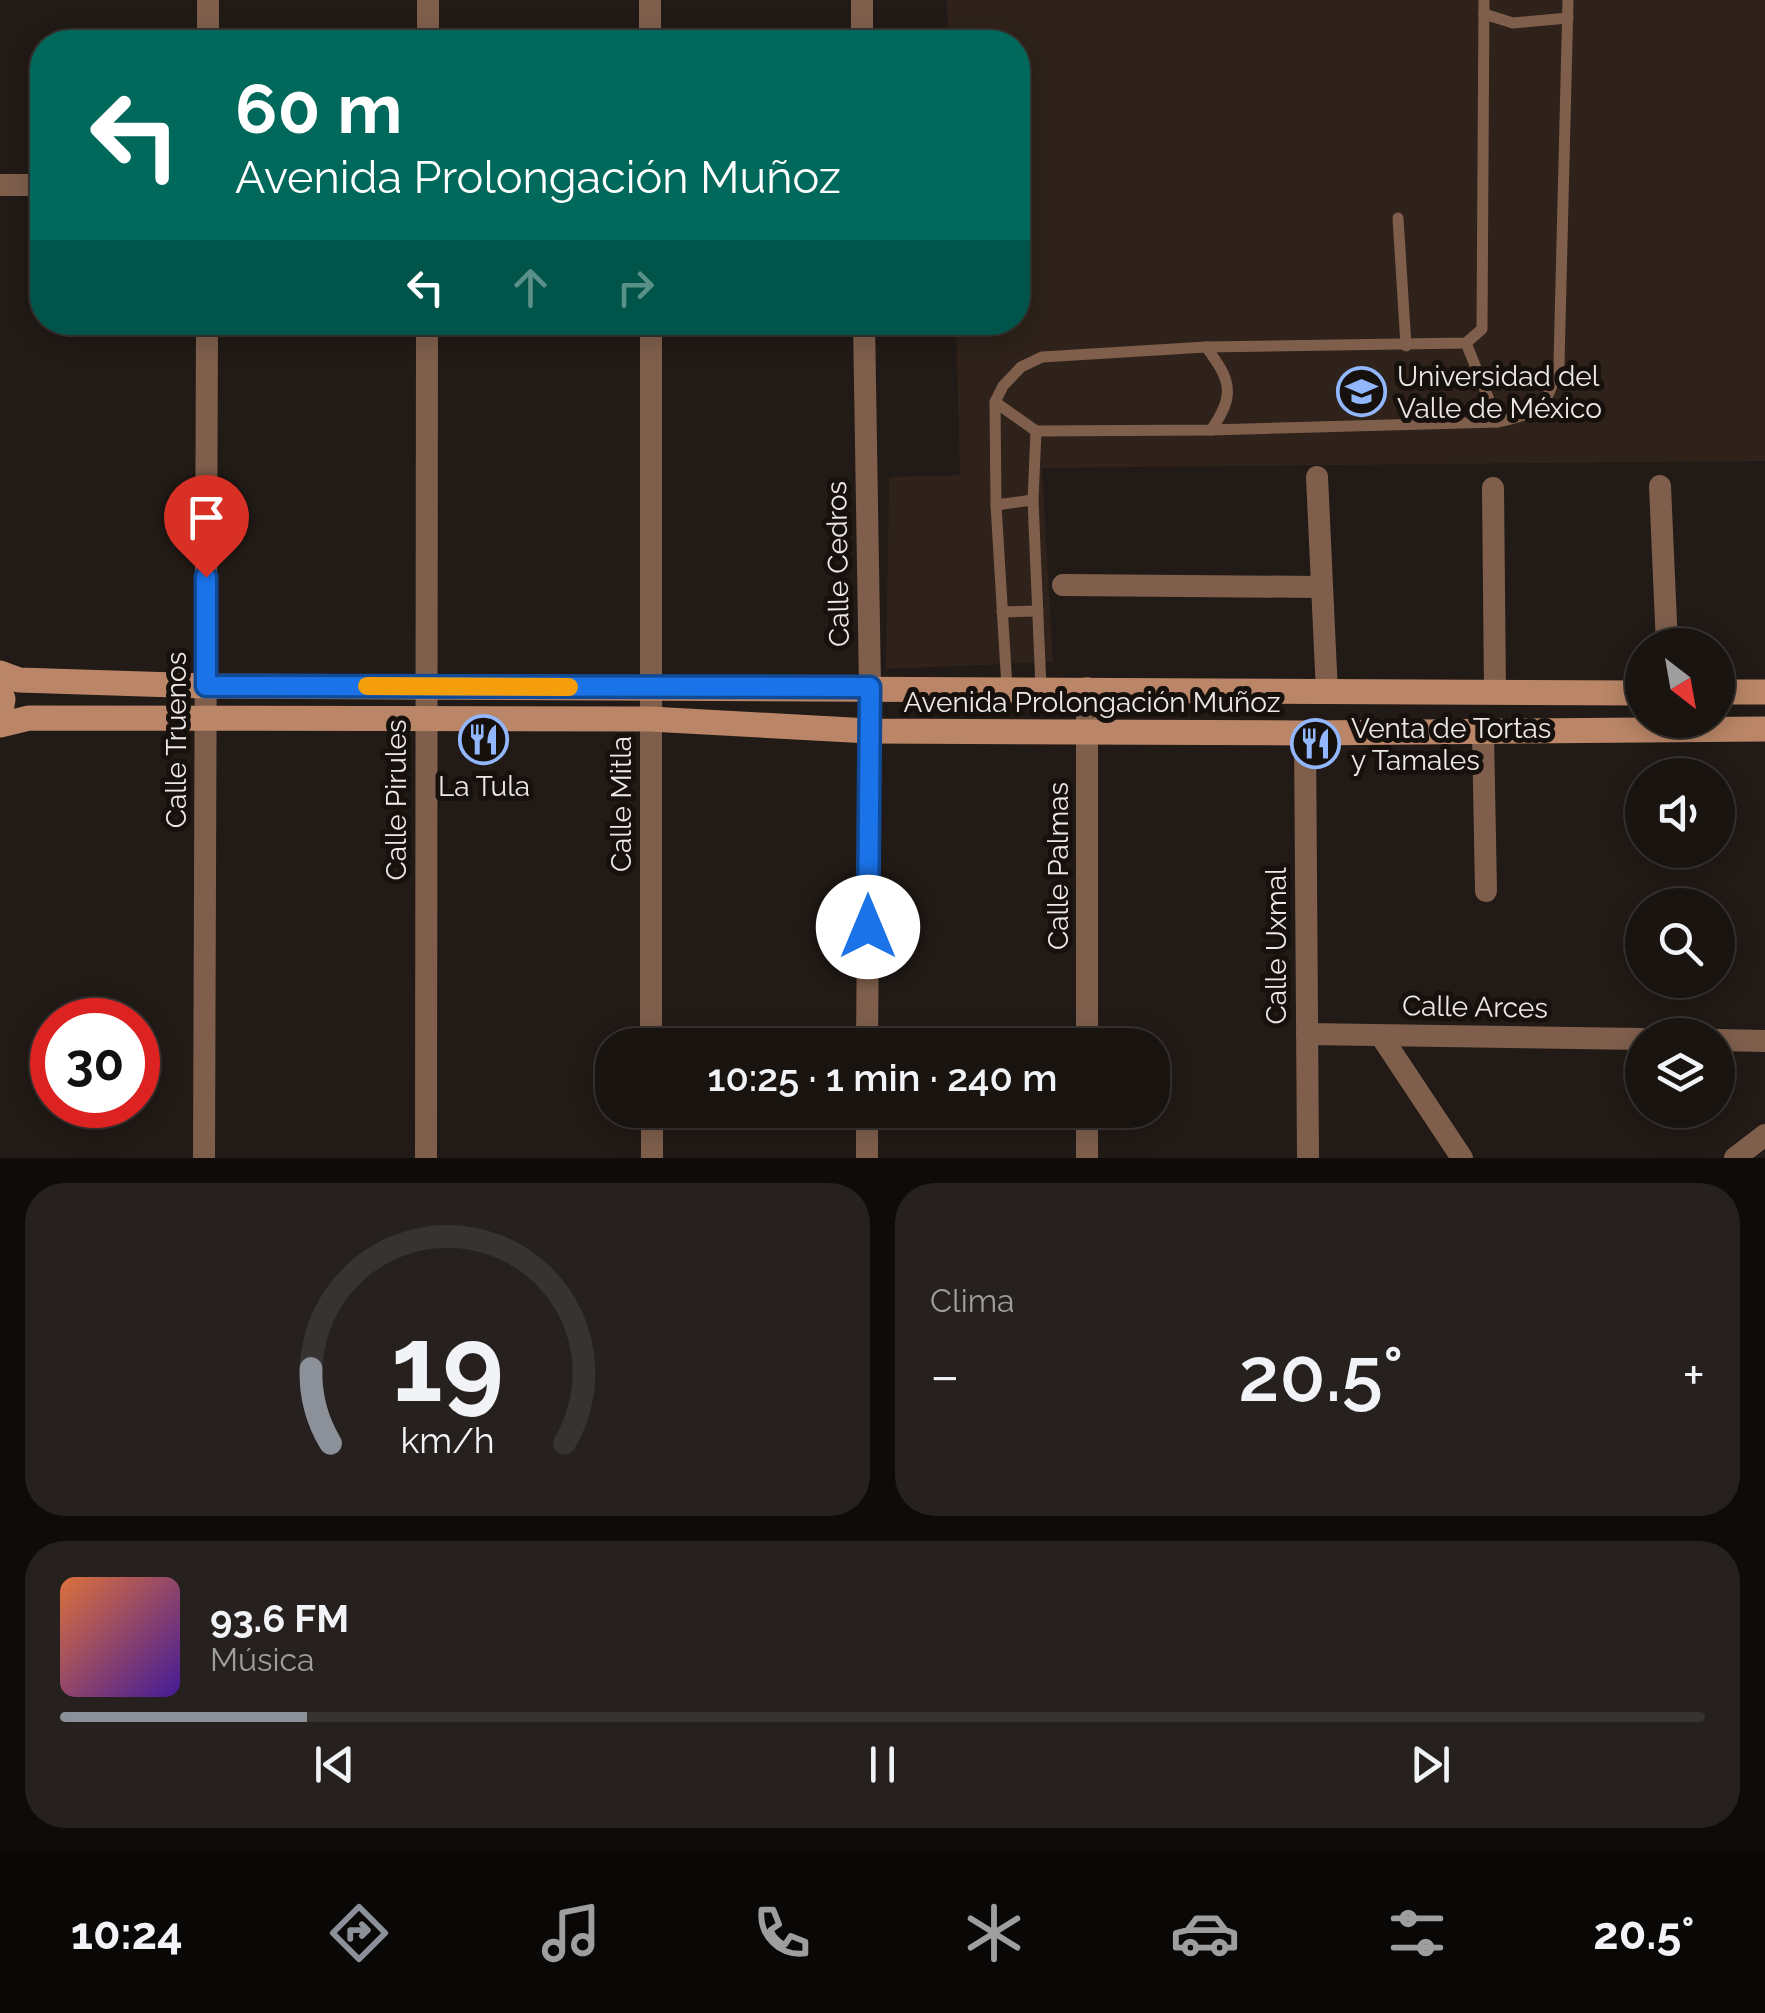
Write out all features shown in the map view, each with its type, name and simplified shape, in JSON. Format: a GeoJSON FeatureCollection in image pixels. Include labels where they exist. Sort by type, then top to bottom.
{"type":"FeatureCollection","features":[{"type":"Feature","properties":{"kind":"street"},"geometry":{"type":"LineString","coordinates":[[208,0],[208,30]]}},
{"type":"Feature","properties":{"kind":"street"},"geometry":{"type":"LineString","coordinates":[[428,0],[428,30]]}},
{"type":"Feature","properties":{"kind":"street"},"geometry":{"type":"LineString","coordinates":[[650,0],[650,30]]}},
{"type":"Feature","properties":{"kind":"street"},"geometry":{"type":"LineString","coordinates":[[862,0],[862,30]]}},
{"type":"Feature","properties":{"kind":"street"},"geometry":{"type":"LineString","coordinates":[[0,185],[30,185]]}},
{"type":"Feature","properties":{"kind":"street","name":"Calle Truenos"},"geometry":{"type":"LineString","coordinates":[[204,1158],[207,335]]}},
{"type":"Feature","properties":{"kind":"street","name":"Calle Pirules"},"geometry":{"type":"LineString","coordinates":[[426,1158],[428,335]]}},
{"type":"Feature","properties":{"kind":"street","name":"Calle Mitla"},"geometry":{"type":"LineString","coordinates":[[651,335],[652,1028]]}},
{"type":"Feature","properties":{"kind":"street","name":"Calle Cedros"},"geometry":{"type":"LineString","coordinates":[[864,335],[870,687],[867,1028]]}},
{"type":"Feature","properties":{"kind":"street"},"geometry":{"type":"LineString","coordinates":[[1318,477],[1327,693]]}},
{"type":"Feature","properties":{"kind":"street"},"geometry":{"type":"LineString","coordinates":[[1660,486],[1666,628]]}},
{"type":"Feature","properties":{"kind":"street"},"geometry":{"type":"LineString","coordinates":[[1492,488],[1495,692]]}},
{"type":"Feature","properties":{"kind":"street"},"geometry":{"type":"LineString","coordinates":[[1063,585],[1320,587]]}},
{"type":"Feature","properties":{"kind":"street","name":"Avenida Prolongación Muñoz"},"geometry":{"type":"LineString","coordinates":[[0,672],[19,680],[206,686],[1625,693]]}},
{"type":"Feature","properties":{"kind":"street","name":"Calle Palmas"},"geometry":{"type":"LineString","coordinates":[[1087,688],[1087,1028]]}},
{"type":"Feature","properties":{"kind":"street"},"geometry":{"type":"LineString","coordinates":[[0,690],[0,722]]}},
{"type":"Feature","properties":{"kind":"street"},"geometry":{"type":"LineString","coordinates":[[1735,692],[1765,692]]}},
{"type":"Feature","properties":{"kind":"street","name":"Avenida Prolongación Muñoz"},"geometry":{"type":"LineString","coordinates":[[0,722],[30,718],[650,719],[869,731],[1305,733],[1625,727]]}},
{"type":"Feature","properties":{"kind":"street","name":"Avenida Prolongación Muñoz"},"geometry":{"type":"LineString","coordinates":[[1735,728],[1765,729]]}},
{"type":"Feature","properties":{"kind":"street"},"geometry":{"type":"LineString","coordinates":[[1483,732],[1486,891]]}},
{"type":"Feature","properties":{"kind":"street","name":"Calle Uxmal"},"geometry":{"type":"LineString","coordinates":[[1305,733],[1308,1158]]}},
{"type":"Feature","properties":{"kind":"street","name":"Calle Arces"},"geometry":{"type":"LineString","coordinates":[[1307,1034],[1625,1039]]}},
{"type":"Feature","properties":{"kind":"street"},"geometry":{"type":"LineString","coordinates":[[1380,1036],[1462,1158]]}},
{"type":"Feature","properties":{"kind":"street"},"geometry":{"type":"LineString","coordinates":[[1735,1040],[1765,1041]]}},
{"type":"Feature","properties":{"kind":"street"},"geometry":{"type":"LineString","coordinates":[[652,1128],[652,1158]]}},
{"type":"Feature","properties":{"kind":"street"},"geometry":{"type":"LineString","coordinates":[[866,1158],[867,1128]]}},
{"type":"Feature","properties":{"kind":"street"},"geometry":{"type":"LineString","coordinates":[[1087,1128],[1087,1158]]}},
{"type":"Feature","properties":{"kind":"street"},"geometry":{"type":"LineString","coordinates":[[1734,1158],[1765,1134]]}},
{"type":"Feature","properties":{"kind":"lane"},"geometry":{"type":"LineString","coordinates":[[1007,688],[996,505],[995,402],[1003,386],[1021,367],[1042,357],[1206,347],[1466,343],[1482,328],[1484,0]]}},
{"type":"Feature","properties":{"kind":"lane"},"geometry":{"type":"LineString","coordinates":[[995,402],[1036,431],[1498,422],[1530,415],[1550,396],[1559,364],[1568,0]]}},
{"type":"Feature","properties":{"kind":"lane"},"geometry":{"type":"LineString","coordinates":[[1484,14],[1513,23],[1568,18]]}},
{"type":"Feature","properties":{"kind":"lane"},"geometry":{"type":"LineString","coordinates":[[1398,218],[1406,346]]}},
{"type":"Feature","properties":{"kind":"lane"},"geometry":{"type":"LineString","coordinates":[[1466,343],[1498,422]]}},
{"type":"Feature","properties":{"kind":"lane"},"geometry":{"type":"LineString","coordinates":[[1206,347],[1223,370],[1229,387],[1225,410],[1211,430]]}},
{"type":"Feature","properties":{"kind":"lane"},"geometry":{"type":"LineString","coordinates":[[1036,431],[1033,500],[1041,688]]}},
{"type":"Feature","properties":{"kind":"lane"},"geometry":{"type":"LineString","coordinates":[[996,505],[1033,500]]}},
{"type":"Feature","properties":{"kind":"lane"},"geometry":{"type":"LineString","coordinates":[[1002,612],[1038,611]]}},
{"type":"Feature","properties":{"kind":"shaded area","name":"Universidad del Valle de México"},"geometry":{"type":"Polygon","coordinates":[[[947,0],[1765,0],[1765,461],[1042,468],[1053,662],[886,669],[889,477],[960,475],[956,335],[1030,335],[1030,30],[948,30],[947,0]]]}},
{"type":"Feature","properties":{"kind":"slow traffic"},"geometry":{"type":"LineString","coordinates":[[367,686],[569,687]]}},
{"type":"Feature","properties":{"kind":"place","name":"Universidad del Valle de México"},"geometry":{"type":"Point","coordinates":[1362,392]}},
{"type":"Feature","properties":{"kind":"place","name":"La Tula"},"geometry":{"type":"Point","coordinates":[484,739]}},
{"type":"Feature","properties":{"kind":"place","name":"Venta de Tortas y Tamales"},"geometry":{"type":"Point","coordinates":[1316,744]}},
{"type":"Feature","properties":{"kind":"route"},"geometry":{"type":"LineString","coordinates":[[206,577],[206,686],[870,687],[868,927]]}}]}
